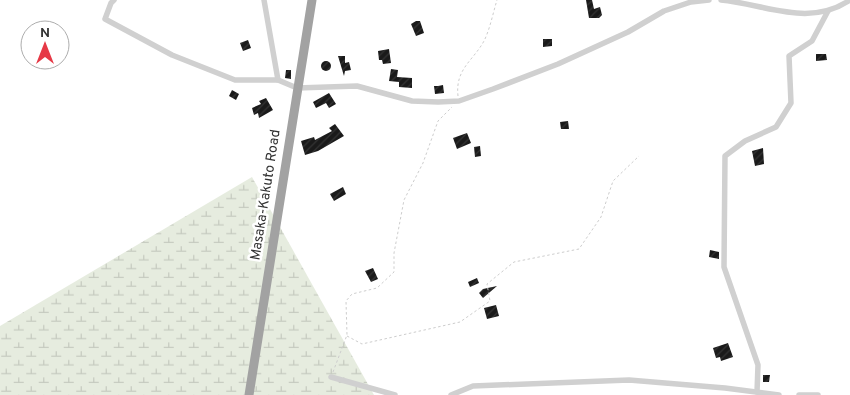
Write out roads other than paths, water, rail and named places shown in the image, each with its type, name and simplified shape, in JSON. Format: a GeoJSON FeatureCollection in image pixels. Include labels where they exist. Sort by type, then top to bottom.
{"type":"FeatureCollection","features":[{"type":"Feature","properties":{"kind":"highway","name":"Masaka-Kakuto Road"},"geometry":{"type":"LineString","coordinates":[[248,395],[312,0]]}},
{"type":"Feature","properties":{"kind":"street"},"geometry":{"type":"LineString","coordinates":[[114,0],[111,3],[105,20],[172,55],[235,80],[278,80],[297,88],[357,86],[412,101],[459,101],[558,64],[628,32],[664,11],[691,2],[709,0]]}},
{"type":"Feature","properties":{"kind":"street"},"geometry":{"type":"LineString","coordinates":[[264,0],[278,80]]}},
{"type":"Feature","properties":{"kind":"street"},"geometry":{"type":"LineString","coordinates":[[721,0],[796,14],[828,11],[850,0]]}},
{"type":"Feature","properties":{"kind":"street"},"geometry":{"type":"LineString","coordinates":[[757,392],[758,365],[724,267],[725,156],[745,141],[776,127],[791,103],[789,56],[812,41],[828,11]]}},
{"type":"Feature","properties":{"kind":"street"},"geometry":{"type":"LineString","coordinates":[[331,378],[395,395]]}},
{"type":"Feature","properties":{"kind":"street"},"geometry":{"type":"LineString","coordinates":[[452,395],[473,386],[629,380],[779,395]]}},
{"type":"Feature","properties":{"kind":"street"},"geometry":{"type":"LineString","coordinates":[[799,395],[818,395]]}}]}
